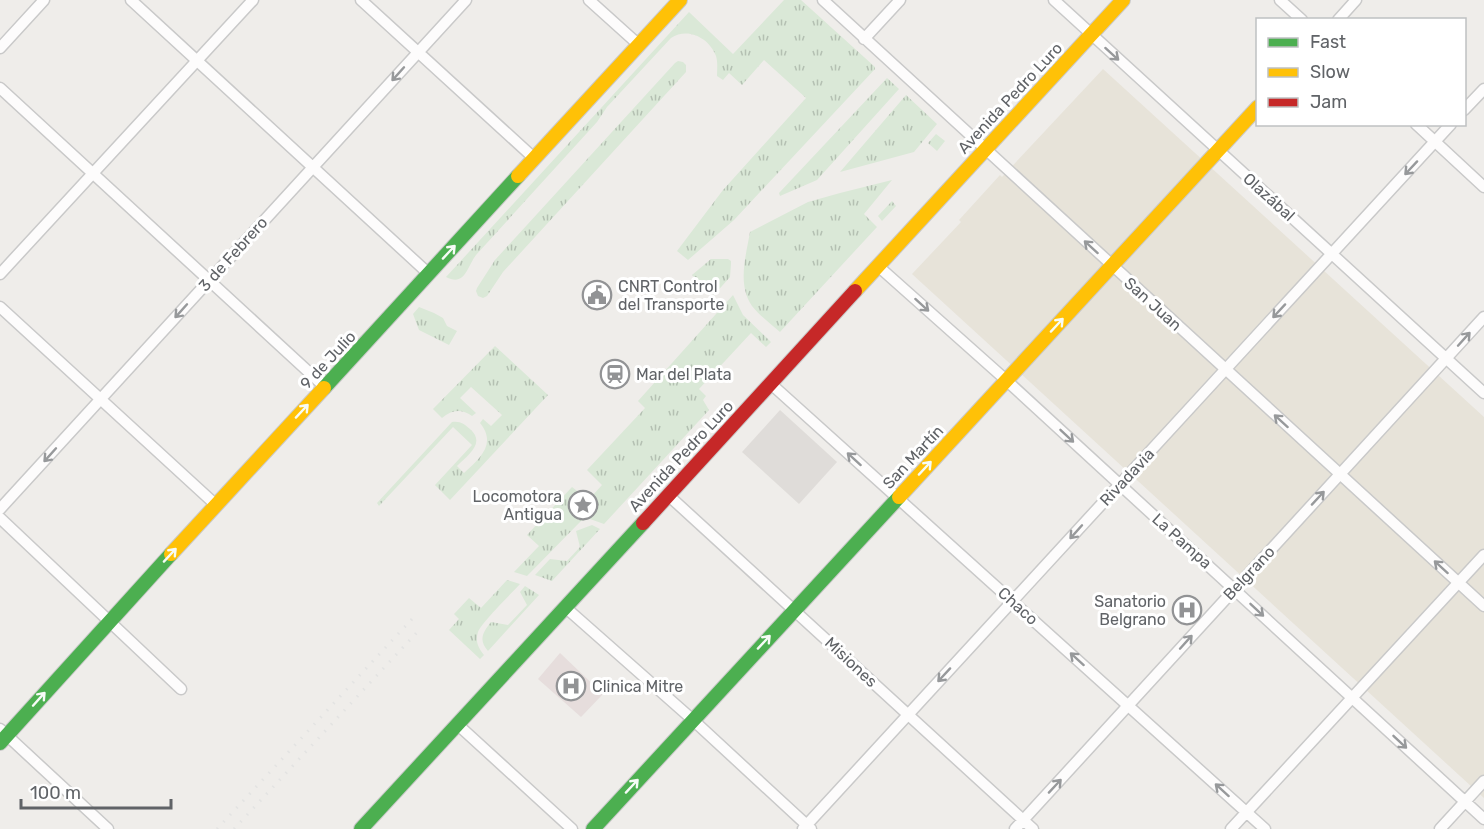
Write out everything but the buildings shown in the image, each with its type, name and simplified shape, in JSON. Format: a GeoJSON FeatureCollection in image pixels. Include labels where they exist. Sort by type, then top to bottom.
{"type":"FeatureCollection","features":[{"type":"Feature","properties":{"kind":"street"},"geometry":{"type":"LineString","coordinates":[[0,48],[44,0]]}},
{"type":"Feature","properties":{"kind":"street"},"geometry":{"type":"LineString","coordinates":[[131,0],[429,274]]}},
{"type":"Feature","properties":{"kind":"street"},"geometry":{"type":"LineString","coordinates":[[0,274],[253,0]]}},
{"type":"Feature","properties":{"kind":"street"},"geometry":{"type":"LineString","coordinates":[[361,0],[535,159]]}},
{"type":"Feature","properties":{"kind":"street","name":"3 de Febrero"},"geometry":{"type":"LineString","coordinates":[[0,509],[466,0]]}},
{"type":"Feature","properties":{"kind":"street"},"geometry":{"type":"LineString","coordinates":[[589,0],[639,45]]}},
{"type":"Feature","properties":{"kind":"street","name":"9 de Julio"},"geometry":{"type":"LineString","coordinates":[[2,736],[680,0]]}},
{"type":"Feature","properties":{"kind":"street","name":"San Juan"},"geometry":{"type":"LineString","coordinates":[[823,0],[1484,606]]}},
{"type":"Feature","properties":{"kind":"street"},"geometry":{"type":"LineString","coordinates":[[864,39],[900,0]]}},
{"type":"Feature","properties":{"kind":"street","name":"Olazábal"},"geometry":{"type":"LineString","coordinates":[[1054,0],[1484,393]]}},
{"type":"Feature","properties":{"kind":"street","name":"Avenida Pedro Luro"},"geometry":{"type":"LineString","coordinates":[[361,829],[1124,0]]}},
{"type":"Feature","properties":{"kind":"street"},"geometry":{"type":"LineString","coordinates":[[1280,0],[1300,18]]}},
{"type":"Feature","properties":{"kind":"street"},"geometry":{"type":"LineString","coordinates":[[1340,18],[1356,0]]}},
{"type":"Feature","properties":{"kind":"street"},"geometry":{"type":"LineString","coordinates":[[0,88],[325,387]]}},
{"type":"Feature","properties":{"kind":"street"},"geometry":{"type":"LineString","coordinates":[[1466,108],[1484,89]]}},
{"type":"Feature","properties":{"kind":"street","name":"San Martín"},"geometry":{"type":"LineString","coordinates":[[593,829],[1256,108]]}},
{"type":"Feature","properties":{"kind":"street"},"geometry":{"type":"LineString","coordinates":[[1418,126],[1484,187]]}},
{"type":"Feature","properties":{"kind":"street","name":"Rivadavia"},"geometry":{"type":"LineString","coordinates":[[807,828],[908,714],[1449,126]]}},
{"type":"Feature","properties":{"kind":"street","name":"La Pampa"},"geometry":{"type":"LineString","coordinates":[[878,266],[1006,380],[1484,819]]}},
{"type":"Feature","properties":{"kind":"street"},"geometry":{"type":"LineString","coordinates":[[0,307],[216,505]]}},
{"type":"Feature","properties":{"kind":"street","name":"Belgrano"},"geometry":{"type":"LineString","coordinates":[[1015,829],[1484,317]]}},
{"type":"Feature","properties":{"kind":"street","name":"Chaco"},"geometry":{"type":"LineString","coordinates":[[771,383],[1265,829]]}},
{"type":"Feature","properties":{"kind":"street","name":"Misiones"},"geometry":{"type":"LineString","coordinates":[[668,495],[1033,829]]}},
{"type":"Feature","properties":{"kind":"street"},"geometry":{"type":"LineString","coordinates":[[0,518],[181,689]]}},
{"type":"Feature","properties":{"kind":"street"},"geometry":{"type":"LineString","coordinates":[[1231,829],[1484,555]]}},
{"type":"Feature","properties":{"kind":"street"},"geometry":{"type":"LineString","coordinates":[[565,607],[693,720],[807,828]]}},
{"type":"Feature","properties":{"kind":"street"},"geometry":{"type":"LineString","coordinates":[[457,724],[572,829]]}},
{"type":"Feature","properties":{"kind":"street"},"geometry":{"type":"LineString","coordinates":[[2,736],[108,829]]}},
{"type":"Feature","properties":{"kind":"street"},"geometry":{"type":"LineString","coordinates":[[1440,829],[1484,781]]}},
{"type":"Feature","properties":{"kind":"shaded area"},"geometry":{"type":"Polygon","coordinates":[[[1103,69],[1484,417],[1484,798],[912,274],[961,222],[959,220],[1000,175],[1002,177],[1103,69]]]}},
{"type":"Feature","properties":{"kind":"shaded area"},"geometry":{"type":"Polygon","coordinates":[[[780,410],[837,462],[799,504],[742,452],[780,410]]]}},
{"type":"Feature","properties":{"kind":"shaded area","name":"Clinica Mitre"},"geometry":{"type":"Polygon","coordinates":[[[560,653],[603,694],[581,717],[538,679],[560,653]]]}},
{"type":"Feature","properties":{"kind":"green space"},"geometry":{"type":"Polygon","coordinates":[[[784,0],[801,0],[875,69],[734,220],[688,260],[677,251],[723,190],[806,98],[764,60],[742,85],[729,73],[723,80],[717,76],[716,56],[708,44],[697,36],[684,34],[671,38],[607,107],[597,122],[476,255],[465,274],[457,279],[446,277],[689,12],[733,54],[784,0]]]}},
{"type":"Feature","properties":{"kind":"green space"},"geometry":{"type":"Polygon","coordinates":[[[678,61],[686,65],[686,72],[503,272],[487,296],[483,298],[478,296],[477,288],[495,260],[678,61]]]}},
{"type":"Feature","properties":{"kind":"green space"},"geometry":{"type":"Polygon","coordinates":[[[887,78],[899,89],[817,180],[780,196],[779,193],[887,78]]]}},
{"type":"Feature","properties":{"kind":"green space"},"geometry":{"type":"Polygon","coordinates":[[[906,95],[937,124],[914,152],[840,172],[906,95]]]}},
{"type":"Feature","properties":{"kind":"green space"},"geometry":{"type":"Polygon","coordinates":[[[936,134],[945,141],[937,151],[928,143],[936,134]]]}},
{"type":"Feature","properties":{"kind":"green space"},"geometry":{"type":"Polygon","coordinates":[[[892,180],[864,214],[877,227],[780,332],[755,310],[747,297],[744,279],[750,232],[808,202],[892,180]]]}},
{"type":"Feature","properties":{"kind":"green space"},"geometry":{"type":"Polygon","coordinates":[[[892,201],[896,206],[882,221],[878,216],[892,201]]]}},
{"type":"Feature","properties":{"kind":"green space"},"geometry":{"type":"Polygon","coordinates":[[[711,259],[731,261],[730,277],[714,295],[692,275],[711,259]]]}},
{"type":"Feature","properties":{"kind":"green space"},"geometry":{"type":"Polygon","coordinates":[[[733,295],[743,315],[771,342],[766,347],[751,333],[699,389],[706,396],[703,400],[709,410],[604,524],[590,519],[581,521],[527,576],[514,572],[539,546],[527,535],[572,487],[581,494],[586,490],[592,496],[602,485],[587,470],[645,408],[638,401],[733,295]]]}},
{"type":"Feature","properties":{"kind":"green space"},"geometry":{"type":"Polygon","coordinates":[[[419,307],[443,318],[447,326],[457,331],[449,345],[419,330],[413,314],[419,307]]]}},
{"type":"Feature","properties":{"kind":"green space"},"geometry":{"type":"Polygon","coordinates":[[[495,346],[548,395],[450,500],[435,485],[472,445],[453,427],[379,506],[377,503],[452,422],[464,424],[476,439],[474,449],[457,466],[464,473],[481,456],[487,444],[487,438],[480,423],[483,419],[491,426],[502,415],[471,387],[460,398],[476,413],[472,416],[457,411],[442,418],[433,409],[495,346]]]}},
{"type":"Feature","properties":{"kind":"green space"},"geometry":{"type":"Polygon","coordinates":[[[592,525],[600,529],[552,581],[535,575],[550,559],[567,561],[580,547],[576,531],[592,525]]]}},
{"type":"Feature","properties":{"kind":"green space"},"geometry":{"type":"Polygon","coordinates":[[[507,580],[520,584],[478,632],[478,644],[484,655],[480,659],[449,630],[459,619],[454,614],[469,598],[481,608],[507,580]]]}},
{"type":"Feature","properties":{"kind":"green space"},"geometry":{"type":"Polygon","coordinates":[[[525,586],[539,595],[488,651],[482,640],[486,629],[491,622],[508,625],[527,605],[520,592],[525,586]]]}},
{"type":"Feature","properties":{"kind":"railway"},"geometry":{"type":"LineString","coordinates":[[217,829],[412,619]]}},
{"type":"Feature","properties":{"kind":"railway"},"geometry":{"type":"LineString","coordinates":[[234,829],[421,628]]}},
{"type":"Feature","properties":{"kind":"traffic: fast"},"geometry":{"type":"LineString","coordinates":[[324,388],[518,176]]}},
{"type":"Feature","properties":{"kind":"traffic: fast"},"geometry":{"type":"LineString","coordinates":[[593,829],[899,497]]}},
{"type":"Feature","properties":{"kind":"traffic: fast"},"geometry":{"type":"LineString","coordinates":[[361,829],[643,523]]}},
{"type":"Feature","properties":{"kind":"traffic: fast"},"geometry":{"type":"LineString","coordinates":[[0,743],[171,554]]}},
{"type":"Feature","properties":{"kind":"traffic: slow"},"geometry":{"type":"LineString","coordinates":[[518,176],[680,0]]}},
{"type":"Feature","properties":{"kind":"traffic: slow"},"geometry":{"type":"LineString","coordinates":[[855,291],[1123,0]]}},
{"type":"Feature","properties":{"kind":"traffic: slow"},"geometry":{"type":"LineString","coordinates":[[899,497],[1256,109]]}},
{"type":"Feature","properties":{"kind":"traffic: slow"},"geometry":{"type":"LineString","coordinates":[[171,554],[324,388]]}},
{"type":"Feature","properties":{"kind":"traffic: jam"},"geometry":{"type":"LineString","coordinates":[[643,523],[855,291]]}},
{"type":"Feature","properties":{"kind":"place","name":"CNRT Control del Transporte"},"geometry":{"type":"Point","coordinates":[597,295]}},
{"type":"Feature","properties":{"kind":"place","name":"Mar del Plata"},"geometry":{"type":"Point","coordinates":[615,374]}},
{"type":"Feature","properties":{"kind":"place","name":"Locomotora Antigua"},"geometry":{"type":"Point","coordinates":[583,505]}},
{"type":"Feature","properties":{"kind":"place","name":"Sanatorio Belgrano"},"geometry":{"type":"Point","coordinates":[1187,610]}},
{"type":"Feature","properties":{"kind":"place","name":"Clinica Mitre"},"geometry":{"type":"Point","coordinates":[571,686]}}]}
